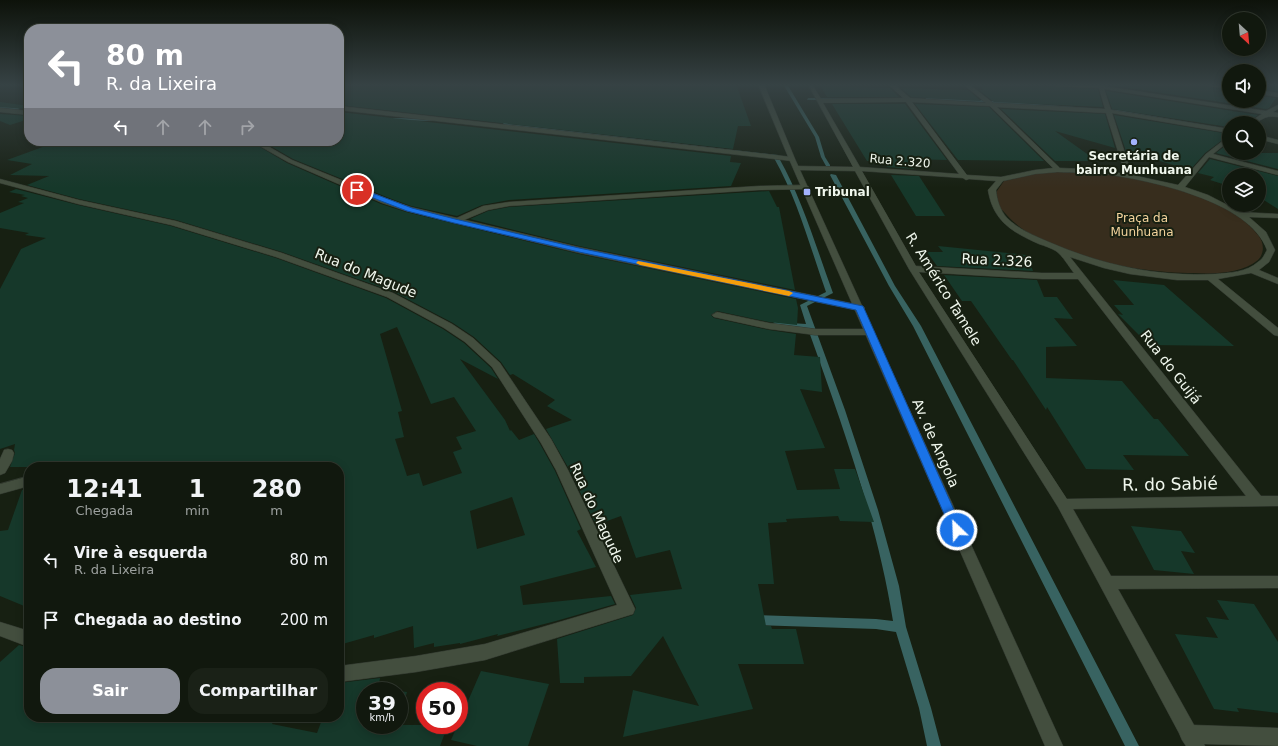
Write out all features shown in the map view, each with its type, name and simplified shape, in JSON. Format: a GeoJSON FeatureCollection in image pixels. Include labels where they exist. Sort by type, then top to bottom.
{"type":"FeatureCollection","features":[{"type":"Feature","properties":{"kind":"street"},"geometry":{"type":"LineString","coordinates":[[435,119],[792,159]]}},
{"type":"Feature","properties":{"kind":"street","name":"Av. de Angola"},"geometry":{"type":"LineString","coordinates":[[775,119],[1054,746]]}},
{"type":"Feature","properties":{"kind":"street","name":"R. Américo Tamele"},"geometry":{"type":"LineString","coordinates":[[829,119],[913,269],[1063,504],[1192,740]]}},
{"type":"Feature","properties":{"kind":"street"},"geometry":{"type":"LineString","coordinates":[[922,119],[966,178]]}},
{"type":"Feature","properties":{"kind":"street"},"geometry":{"type":"LineString","coordinates":[[1006,119],[1058,170]]}},
{"type":"Feature","properties":{"kind":"street"},"geometry":{"type":"LineString","coordinates":[[1111,119],[1129,176]]}},
{"type":"Feature","properties":{"kind":"street"},"geometry":{"type":"LineString","coordinates":[[1155,119],[1222,130]]}},
{"type":"Feature","properties":{"kind":"street"},"geometry":{"type":"LineString","coordinates":[[1266,139],[1278,142]]}},
{"type":"Feature","properties":{"kind":"street"},"geometry":{"type":"LineString","coordinates":[[1180,188],[1208,155],[1222,144]]}},
{"type":"Feature","properties":{"kind":"street"},"geometry":{"type":"LineString","coordinates":[[263,146],[290,161],[385,201],[454,221],[579,250],[860,308]]}},
{"type":"Feature","properties":{"kind":"street"},"geometry":{"type":"LineString","coordinates":[[1208,155],[1278,173]]}},
{"type":"Feature","properties":{"kind":"street","name":"Rua 2.320"},"geometry":{"type":"LineString","coordinates":[[797,168],[857,169],[966,178],[1001,179]]}},
{"type":"Feature","properties":{"kind":"street"},"geometry":{"type":"LineString","coordinates":[[1058,170],[1103,172],[1129,176],[1180,188],[1205,197],[1240,214],[1260,229],[1274,251],[1266,261],[1252,270],[1233,275],[1210,277],[1174,276],[1135,271],[1096,263],[1061,251],[1028,236],[1006,220],[994,205],[992,190],[1001,179],[1035,172],[1058,170]]}},
{"type":"Feature","properties":{"kind":"street","name":"Rua do Magude"},"geometry":{"type":"LineString","coordinates":[[0,181],[78,202],[173,222],[279,255],[390,295],[448,326],[469,340],[496,365],[514,390],[547,442],[562,470],[627,609],[485,652],[416,664],[344,673]]}},
{"type":"Feature","properties":{"kind":"street"},"geometry":{"type":"LineString","coordinates":[[454,221],[486,208],[515,204],[759,188],[807,192]]}},
{"type":"Feature","properties":{"kind":"street"},"geometry":{"type":"LineString","coordinates":[[1240,214],[1278,216]]}},
{"type":"Feature","properties":{"kind":"street","name":"Rua do Guijá"},"geometry":{"type":"LineString","coordinates":[[1061,251],[1257,501]]}},
{"type":"Feature","properties":{"kind":"street","name":"Rua 2.326"},"geometry":{"type":"LineString","coordinates":[[913,269],[1042,276],[1080,276]]}},
{"type":"Feature","properties":{"kind":"street"},"geometry":{"type":"LineString","coordinates":[[1252,270],[1278,281]]}},
{"type":"Feature","properties":{"kind":"street"},"geometry":{"type":"LineString","coordinates":[[1210,277],[1278,333]]}},
{"type":"Feature","properties":{"kind":"street"},"geometry":{"type":"LineString","coordinates":[[717,315],[769,326],[815,332],[870,332]]}},
{"type":"Feature","properties":{"kind":"street"},"geometry":{"type":"LineString","coordinates":[[0,470],[6,461],[8,453]]}},
{"type":"Feature","properties":{"kind":"street"},"geometry":{"type":"LineString","coordinates":[[0,489],[24,482]]}},
{"type":"Feature","properties":{"kind":"street","name":"R. do Sabié"},"geometry":{"type":"LineString","coordinates":[[1063,504],[1278,501]]}},
{"type":"Feature","properties":{"kind":"street"},"geometry":{"type":"LineString","coordinates":[[1106,583],[1278,582]]}},
{"type":"Feature","properties":{"kind":"street"},"geometry":{"type":"LineString","coordinates":[[0,629],[24,637]]}},
{"type":"Feature","properties":{"kind":"street"},"geometry":{"type":"LineString","coordinates":[[1192,740],[1278,737]]}},
{"type":"Feature","properties":{"kind":"green space","name":"Praça da Munhuana"},"geometry":{"type":"Polygon","coordinates":[[[1058,172],[1109,175],[1166,185],[1194,194],[1222,206],[1222,212],[1232,212],[1241,218],[1260,238],[1263,248],[1262,254],[1258,260],[1251,265],[1236,271],[1202,273],[1146,270],[1119,266],[1092,260],[1066,251],[1042,241],[1021,228],[1001,209],[998,204],[997,191],[1004,181],[1039,173],[1058,172]]]}},
{"type":"Feature","properties":{"kind":"building"},"geometry":{"type":"Polygon","coordinates":[[[0,119],[24,119],[24,121],[10,125],[0,121],[0,119]]]}},
{"type":"Feature","properties":{"kind":"building"},"geometry":{"type":"Polygon","coordinates":[[[344,119],[400,119],[731,156],[730,162],[741,163],[731,186],[509,200],[482,205],[457,216],[411,206],[293,159],[271,146],[344,146],[344,119]]]}},
{"type":"Feature","properties":{"kind":"building"},"geometry":{"type":"Polygon","coordinates":[[[463,119],[748,119],[751,126],[738,126],[733,149],[463,119]]]}},
{"type":"Feature","properties":{"kind":"building"},"geometry":{"type":"Polygon","coordinates":[[[841,119],[916,119],[947,160],[908,159],[914,169],[887,167],[884,161],[867,161],[841,119]]]}},
{"type":"Feature","properties":{"kind":"building"},"geometry":{"type":"Polygon","coordinates":[[[926,119],[1001,119],[1044,161],[958,160],[926,119]]]}},
{"type":"Feature","properties":{"kind":"building"},"geometry":{"type":"Polygon","coordinates":[[[1011,119],[1106,119],[1115,148],[1055,131],[1097,161],[1055,161],[1011,119]]]}},
{"type":"Feature","properties":{"kind":"building"},"geometry":{"type":"Polygon","coordinates":[[[1115,119],[1137,119],[1222,133],[1222,140],[1205,153],[1190,170],[1126,151],[1115,119]]]}},
{"type":"Feature","properties":{"kind":"building"},"geometry":{"type":"Polygon","coordinates":[[[1176,119],[1222,119],[1222,126],[1176,119]]]}},
{"type":"Feature","properties":{"kind":"building"},"geometry":{"type":"Polygon","coordinates":[[[45,146],[258,146],[287,163],[381,204],[406,212],[579,254],[796,299],[798,308],[797,325],[769,322],[717,311],[711,315],[714,318],[769,330],[796,334],[794,355],[820,357],[822,392],[800,389],[825,448],[785,451],[797,490],[840,489],[834,469],[855,469],[874,522],[840,521],[838,516],[786,519],[787,522],[768,523],[774,584],[758,584],[766,626],[771,626],[772,629],[796,629],[804,664],[738,664],[753,709],[623,737],[633,690],[699,706],[663,636],[631,676],[584,677],[584,683],[560,683],[557,639],[633,615],[636,608],[630,595],[682,589],[670,550],[636,558],[621,516],[596,525],[569,469],[546,429],[572,420],[547,406],[555,400],[513,374],[510,375],[501,362],[474,337],[453,323],[394,292],[282,252],[176,220],[79,199],[27,185],[49,176],[10,175],[32,164],[7,160],[45,146]]]}},
{"type":"Feature","properties":{"kind":"building"},"geometry":{"type":"Polygon","coordinates":[[[1222,148],[1222,155],[1216,153],[1222,148]]]}},
{"type":"Feature","properties":{"kind":"building"},"geometry":{"type":"Polygon","coordinates":[[[1266,153],[1278,153],[1278,169],[1243,160],[1266,160],[1266,153]]]}},
{"type":"Feature","properties":{"kind":"building"},"geometry":{"type":"Polygon","coordinates":[[[1210,159],[1246,168],[1222,168],[1222,184],[1210,180],[1214,177],[1198,173],[1210,159]]]}},
{"type":"Feature","properties":{"kind":"building"},"geometry":{"type":"Polygon","coordinates":[[[1266,173],[1278,176],[1278,209],[1266,201],[1266,173]]]}},
{"type":"Feature","properties":{"kind":"building"},"geometry":{"type":"Polygon","coordinates":[[[891,175],[919,176],[945,216],[916,216],[891,175]]]}},
{"type":"Feature","properties":{"kind":"building"},"geometry":{"type":"Polygon","coordinates":[[[16,189],[171,226],[276,258],[386,298],[443,329],[464,343],[491,368],[498,379],[460,359],[505,420],[510,431],[511,430],[519,440],[534,434],[540,444],[555,471],[581,529],[577,531],[596,567],[520,586],[523,605],[611,596],[615,604],[556,621],[460,644],[434,647],[434,643],[414,648],[413,626],[374,638],[374,635],[344,644],[344,462],[24,462],[24,467],[10,467],[15,453],[15,444],[0,449],[0,289],[21,249],[46,238],[25,235],[29,233],[0,228],[0,213],[24,203],[18,202],[28,198],[21,196],[25,195],[9,192],[16,189]],[[397,327],[380,334],[402,411],[398,412],[404,437],[395,439],[407,476],[419,473],[423,486],[462,473],[453,452],[462,449],[456,437],[476,431],[454,397],[431,404],[397,327]],[[512,497],[470,511],[477,549],[525,535],[512,497]]]}},
{"type":"Feature","properties":{"kind":"building"},"geometry":{"type":"Polygon","coordinates":[[[769,191],[777,207],[779,207],[795,290],[579,246],[470,219],[488,211],[509,207],[769,191]]]}},
{"type":"Feature","properties":{"kind":"building"},"geometry":{"type":"Polygon","coordinates":[[[938,246],[1027,255],[1033,271],[937,266],[927,252],[943,252],[938,246]]]}},
{"type":"Feature","properties":{"kind":"building"},"geometry":{"type":"Polygon","coordinates":[[[944,275],[1037,280],[1044,297],[1057,297],[1073,319],[1054,318],[1077,346],[1046,347],[1046,378],[1122,381],[1154,419],[1158,419],[1189,456],[1123,455],[1134,470],[1086,469],[1047,407],[1046,410],[971,301],[962,301],[944,275]]]}},
{"type":"Feature","properties":{"kind":"building"},"geometry":{"type":"Polygon","coordinates":[[[1113,280],[1164,285],[1234,346],[1149,345],[1118,314],[1123,315],[1114,305],[1134,305],[1113,280]]]}},
{"type":"Feature","properties":{"kind":"building"},"geometry":{"type":"Polygon","coordinates":[[[24,489],[24,606],[0,596],[0,531],[8,530],[22,490],[24,489]]]}},
{"type":"Feature","properties":{"kind":"building"},"geometry":{"type":"Polygon","coordinates":[[[1131,526],[1181,531],[1195,553],[1181,551],[1194,574],[1154,570],[1131,526]]]}},
{"type":"Feature","properties":{"kind":"building"},"geometry":{"type":"Polygon","coordinates":[[[1217,600],[1254,604],[1278,642],[1278,713],[1237,708],[1239,712],[1214,709],[1175,634],[1218,638],[1206,617],[1229,620],[1217,600]]]}},
{"type":"Feature","properties":{"kind":"building"},"geometry":{"type":"Polygon","coordinates":[[[19,645],[24,646],[24,722],[273,722],[272,724],[317,733],[321,722],[344,722],[344,682],[380,678],[379,682],[356,682],[356,734],[408,734],[408,725],[416,725],[416,734],[445,734],[440,746],[0,746],[0,662],[19,645]]]}},
{"type":"Feature","properties":{"kind":"building"},"geometry":{"type":"Polygon","coordinates":[[[481,671],[549,684],[528,746],[477,746],[451,740],[454,734],[468,734],[468,701],[481,671]]]}},
{"type":"Feature","properties":{"kind":"waterway"},"geometry":{"type":"LineString","coordinates":[[395,119],[432,120]]}},
{"type":"Feature","properties":{"kind":"waterway"},"geometry":{"type":"LineString","coordinates":[[508,119],[505,122],[506,125],[778,156],[776,158],[800,207],[830,293],[803,305],[811,327]]}},
{"type":"Feature","properties":{"kind":"waterway"},"geometry":{"type":"LineString","coordinates":[[806,119],[817,137],[823,157],[828,165]]}},
{"type":"Feature","properties":{"kind":"waterway"},"geometry":{"type":"LineString","coordinates":[[1163,119],[1222,129]]}},
{"type":"Feature","properties":{"kind":"waterway"},"geometry":{"type":"LineString","coordinates":[[833,175],[892,286],[917,326],[1132,746]]}},
{"type":"Feature","properties":{"kind":"waterway"},"geometry":{"type":"LineString","coordinates":[[775,324],[811,327]]}},
{"type":"Feature","properties":{"kind":"waterway"},"geometry":{"type":"LineString","coordinates":[[811,327],[841,410],[873,510],[893,586],[900,627]]}},
{"type":"Feature","properties":{"kind":"waterway"},"geometry":{"type":"LineString","coordinates":[[755,620],[876,624],[900,627]]}},
{"type":"Feature","properties":{"kind":"waterway"},"geometry":{"type":"LineString","coordinates":[[900,627],[925,708],[934,746]]}},
{"type":"Feature","properties":{"kind":"slow traffic"},"geometry":{"type":"LineString","coordinates":[[640,263],[789,293]]}},
{"type":"Feature","properties":{"kind":"place","name":"Secretária de bairro Munhuana"},"geometry":{"type":"Point","coordinates":[1134,142]}},
{"type":"Feature","properties":{"kind":"place","name":"Tribunal"},"geometry":{"type":"Point","coordinates":[807,192]}},
{"type":"Feature","properties":{"kind":"route"},"geometry":{"type":"LineString","coordinates":[[357,190],[409,209],[454,221],[579,250],[860,308],[957,530]]}}]}
